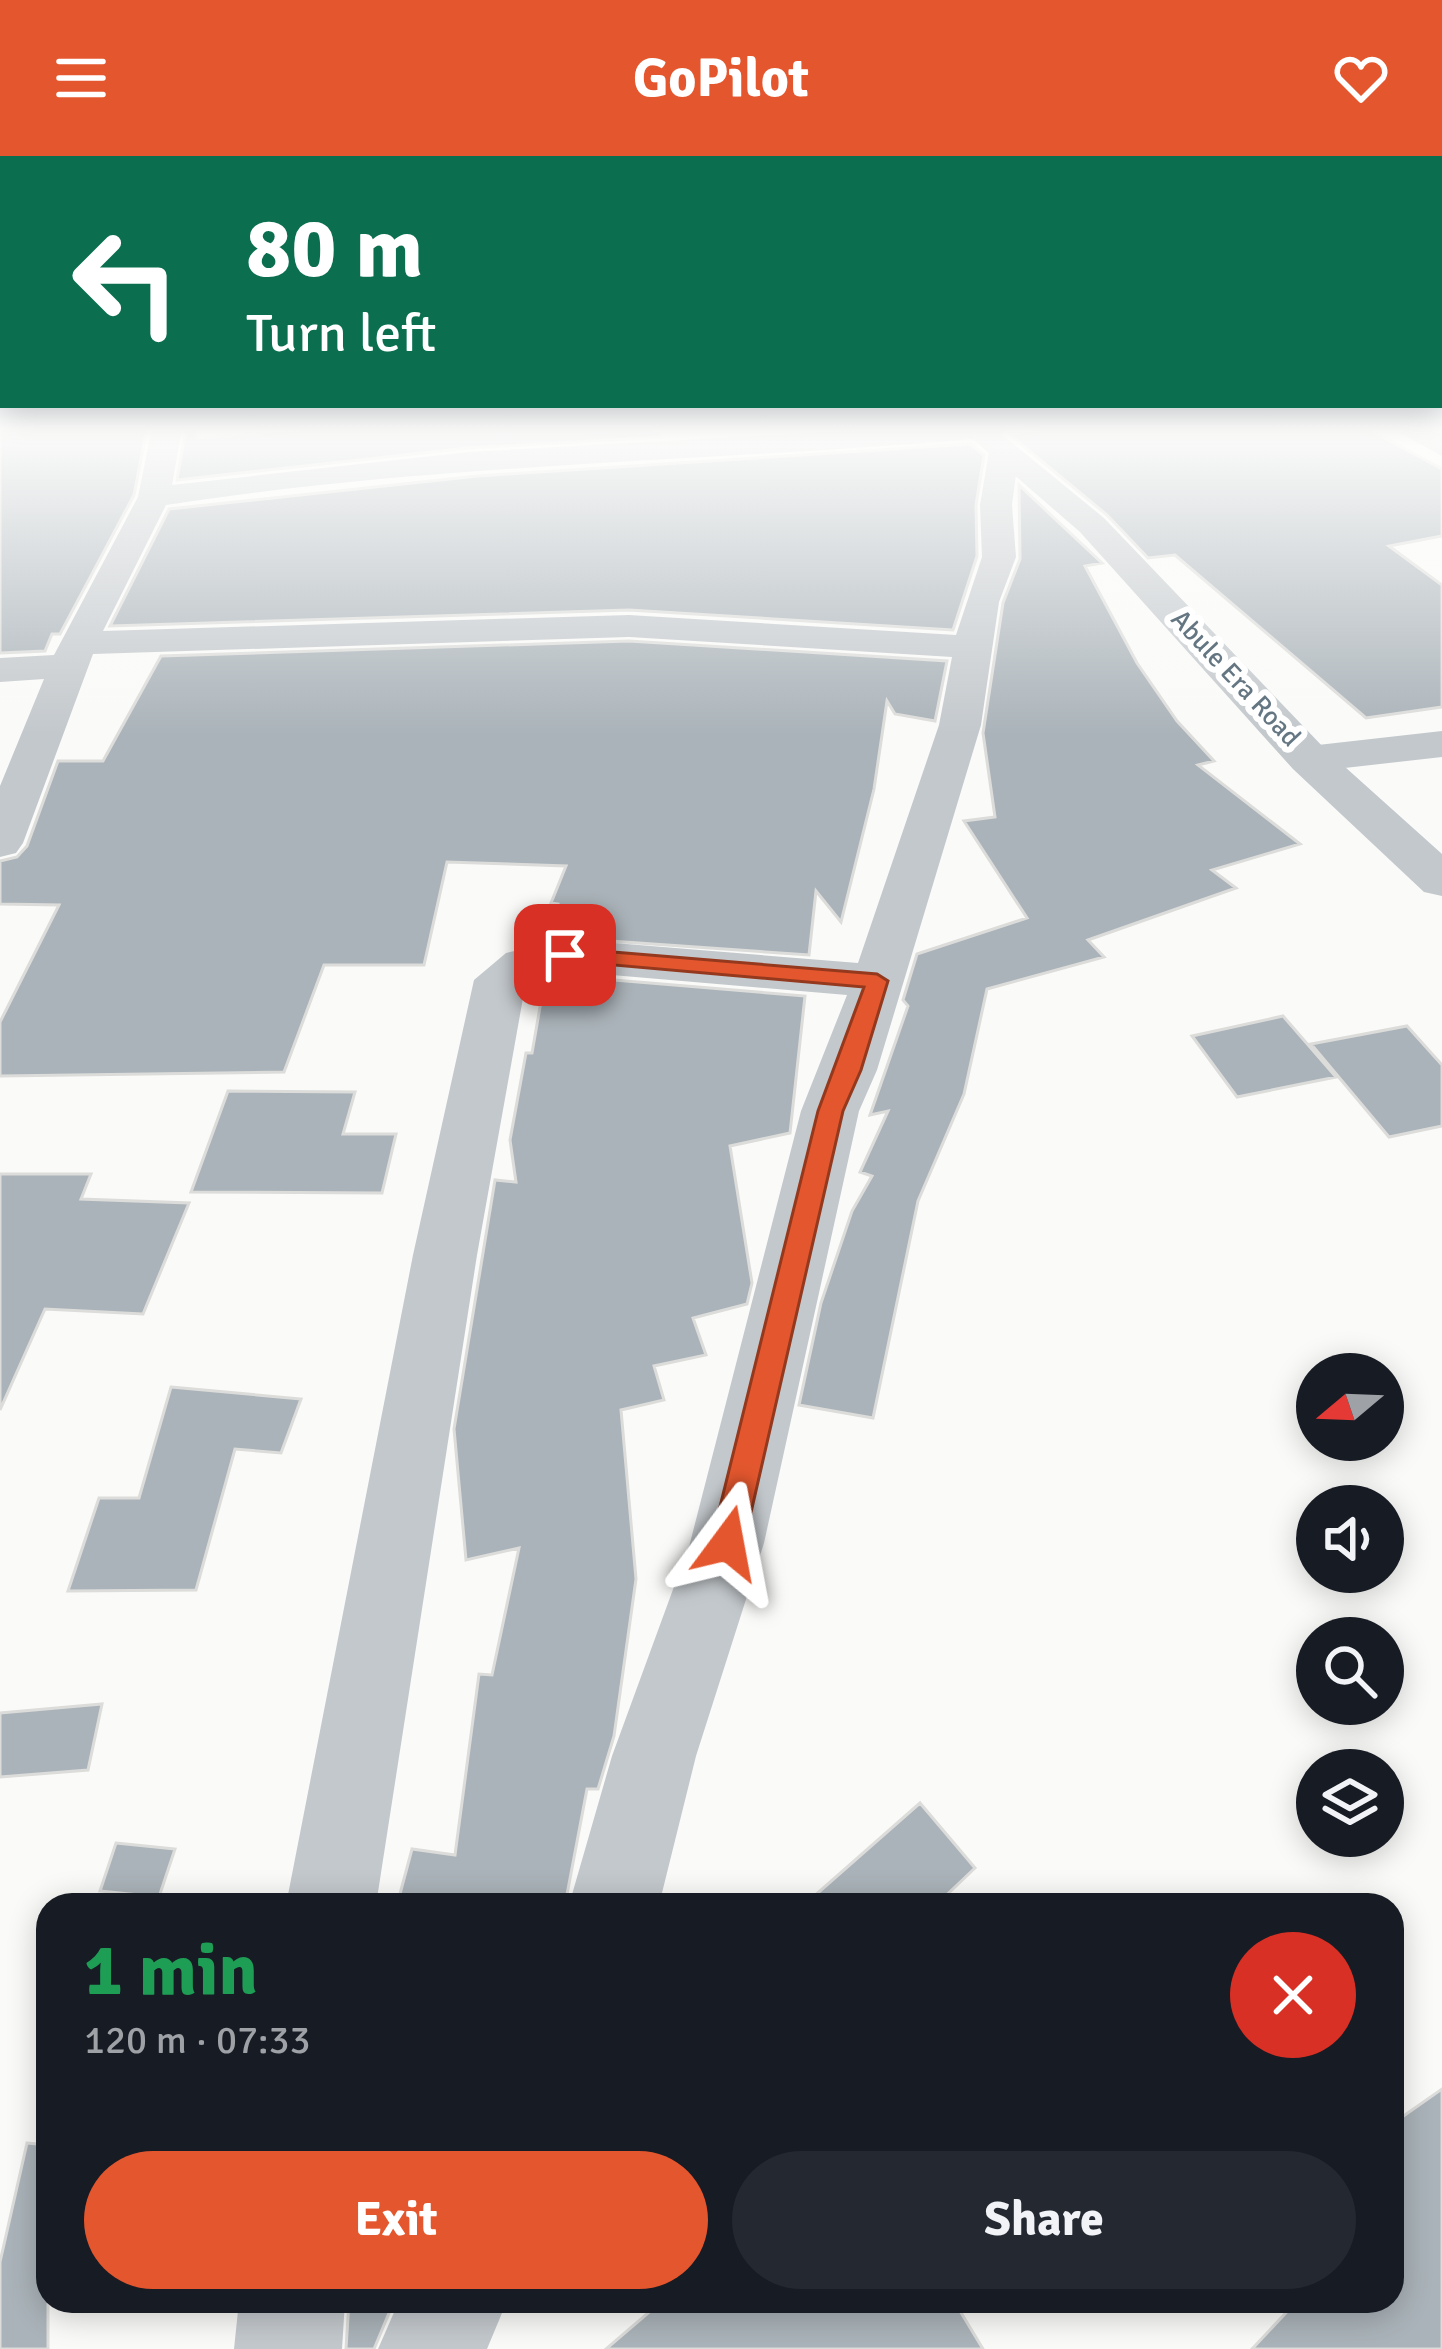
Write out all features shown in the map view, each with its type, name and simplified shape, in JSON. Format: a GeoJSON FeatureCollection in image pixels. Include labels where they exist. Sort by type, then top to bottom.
{"type":"FeatureCollection","features":[{"type":"Feature","properties":{"kind":"street"},"geometry":{"type":"LineString","coordinates":[[0,843],[74,654],[137,530]]}},
{"type":"Feature","properties":{"kind":"street"},"geometry":{"type":"LineString","coordinates":[[617,1893],[654,1756],[728,1543],[830,1111],[849,1070],[960,725],[970,647],[999,557],[997,530]]}},
{"type":"Feature","properties":{"kind":"street","name":"Abule Era Road"},"geometry":{"type":"LineString","coordinates":[[1097,530],[1310,758],[1442,881]]}},
{"type":"Feature","properties":{"kind":"street"},"geometry":{"type":"LineString","coordinates":[[0,670],[74,654],[629,626],[970,647]]}},
{"type":"Feature","properties":{"kind":"street"},"geometry":{"type":"LineString","coordinates":[[1310,758],[1442,744]]}},
{"type":"Feature","properties":{"kind":"street"},"geometry":{"type":"LineString","coordinates":[[333,1893],[445,1255],[500,980],[524,964],[565,955],[877,981]]}},
{"type":"Feature","properties":{"kind":"street"},"geometry":{"type":"LineString","coordinates":[[288,2349],[291,2313]]}},
{"type":"Feature","properties":{"kind":"street"},"geometry":{"type":"LineString","coordinates":[[432,2349],[448,2313]]}},
{"type":"Feature","properties":{"kind":"building"},"geometry":{"type":"Polygon","coordinates":[[[0,530],[115,530],[60,634],[52,634],[45,651],[0,653],[0,530]]]}},
{"type":"Feature","properties":{"kind":"building"},"geometry":{"type":"Polygon","coordinates":[[[158,530],[976,530],[977,556],[953,630],[629,610],[110,626],[158,530]]]}},
{"type":"Feature","properties":{"kind":"building"},"geometry":{"type":"Polygon","coordinates":[[[1020,530],[1067,530],[1102,563],[1085,566],[1137,663],[1177,721],[1214,761],[1198,765],[1300,844],[1212,870],[1236,888],[1088,940],[1104,957],[987,989],[964,1094],[918,1201],[873,1418],[799,1405],[821,1303],[852,1211],[872,1176],[860,1172],[888,1111],[870,1115],[908,1006],[903,1000],[917,954],[1027,918],[964,821],[995,817],[983,733],[1003,603],[1020,559],[1020,530]]]}},
{"type":"Feature","properties":{"kind":"building"},"geometry":{"type":"Polygon","coordinates":[[[1122,530],[1442,530],[1442,536],[1389,546],[1442,585],[1442,707],[1366,718],[1175,555],[1148,558],[1122,530]]]}},
{"type":"Feature","properties":{"kind":"building"},"geometry":{"type":"Polygon","coordinates":[[[629,641],[947,661],[935,721],[895,714],[887,701],[874,789],[841,922],[816,891],[809,955],[553,937],[558,904],[551,903],[566,866],[447,862],[424,965],[324,965],[284,1072],[0,1076],[0,1022],[59,905],[0,904],[0,861],[17,857],[27,846],[58,761],[103,761],[161,656],[629,641]]]}},
{"type":"Feature","properties":{"kind":"building"},"geometry":{"type":"Polygon","coordinates":[[[566,976],[805,996],[790,1133],[730,1146],[752,1283],[747,1304],[693,1318],[706,1355],[654,1366],[664,1400],[621,1410],[636,1579],[614,1736],[598,1789],[587,1789],[567,1893],[400,1893],[412,1849],[455,1855],[479,1674],[492,1675],[519,1548],[466,1560],[454,1429],[495,1180],[516,1182],[510,1140],[544,984],[566,976]]]}},
{"type":"Feature","properties":{"kind":"building"},"geometry":{"type":"Polygon","coordinates":[[[1283,1016],[1336,1077],[1237,1097],[1192,1036],[1283,1016]]]}},
{"type":"Feature","properties":{"kind":"building"},"geometry":{"type":"Polygon","coordinates":[[[1407,1026],[1442,1065],[1442,1126],[1389,1137],[1311,1044],[1407,1026]]]}},
{"type":"Feature","properties":{"kind":"building"},"geometry":{"type":"Polygon","coordinates":[[[228,1091],[355,1092],[343,1134],[396,1134],[382,1193],[191,1192],[228,1091]]]}},
{"type":"Feature","properties":{"kind":"building"},"geometry":{"type":"Polygon","coordinates":[[[0,1174],[91,1174],[81,1199],[189,1203],[143,1314],[45,1309],[0,1410],[0,1174]]]}},
{"type":"Feature","properties":{"kind":"building"},"geometry":{"type":"Polygon","coordinates":[[[171,1387],[301,1399],[281,1453],[235,1449],[196,1590],[68,1591],[99,1498],[139,1498],[171,1387]]]}},
{"type":"Feature","properties":{"kind":"building"},"geometry":{"type":"Polygon","coordinates":[[[102,1704],[88,1770],[0,1777],[0,1713],[102,1704]]]}},
{"type":"Feature","properties":{"kind":"building"},"geometry":{"type":"Polygon","coordinates":[[[920,1803],[975,1868],[949,1893],[818,1893],[920,1803]]]}},
{"type":"Feature","properties":{"kind":"building"},"geometry":{"type":"Polygon","coordinates":[[[116,1843],[175,1849],[160,1893],[100,1891],[116,1843]]]}},
{"type":"Feature","properties":{"kind":"building"},"geometry":{"type":"Polygon","coordinates":[[[1442,2089],[1442,2349],[1252,2349],[1286,2313],[1404,2313],[1404,2116],[1442,2089]]]}},
{"type":"Feature","properties":{"kind":"building"},"geometry":{"type":"Polygon","coordinates":[[[27,2143],[36,2144],[36,2313],[48,2313],[48,2349],[0,2349],[0,2262],[27,2143]]]}},
{"type":"Feature","properties":{"kind":"building"},"geometry":{"type":"Polygon","coordinates":[[[348,2313],[389,2313],[374,2349],[346,2349],[348,2313]]]}},
{"type":"Feature","properties":{"kind":"building"},"geometry":{"type":"Polygon","coordinates":[[[648,2313],[961,2313],[983,2349],[606,2349],[648,2313]]]}},
{"type":"Feature","properties":{"kind":"route"},"geometry":{"type":"LineString","coordinates":[[565,955],[877,981],[849,1070],[830,1111],[728,1543]]}}]}
